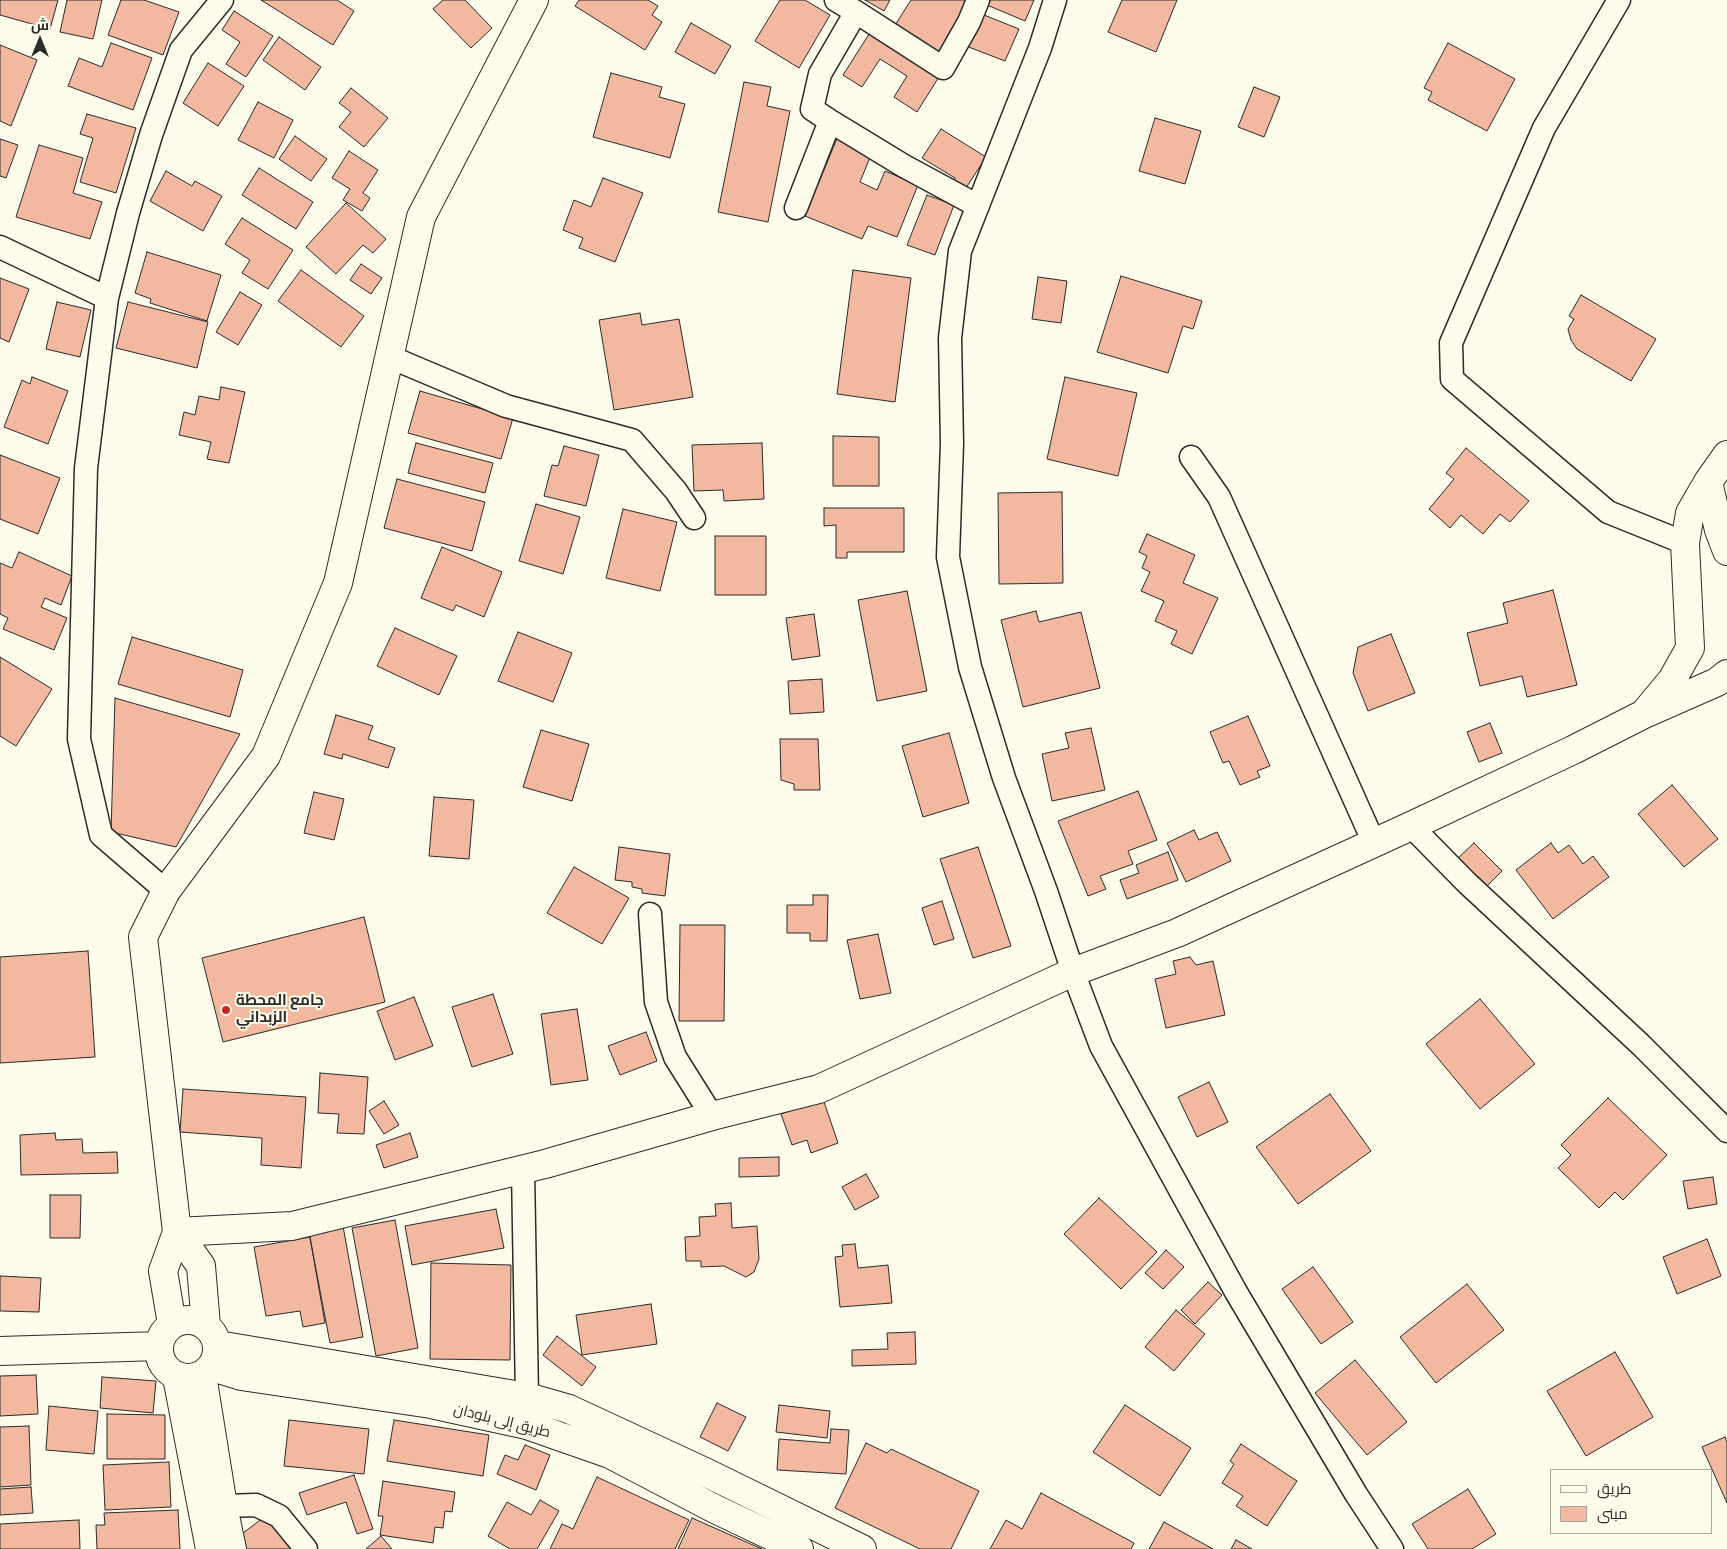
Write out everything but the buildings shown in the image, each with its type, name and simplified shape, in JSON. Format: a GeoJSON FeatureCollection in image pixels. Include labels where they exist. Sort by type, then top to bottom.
{"type":"FeatureCollection","features":[{"type":"Feature","properties":{"kind":"main road"},"geometry":{"type":"LineString","coordinates":[[534,0],[421,217],[338,582],[327,610],[266,756],[166,891],[143,937],[177,1232],[164,1271],[165,1335],[159,1355],[167,1370],[203,1358],[527,1397],[569,1409],[707,1473],[862,1549]]}},
{"type":"Feature","properties":{"kind":"main road"},"geometry":{"type":"LineString","coordinates":[[1642,715],[1672,680],[1690,648],[1685,543],[1690,513],[1708,482],[1727,456]]}},
{"type":"Feature","properties":{"kind":"main road"},"geometry":{"type":"LineString","coordinates":[[1708,482],[1719,530],[1727,551]]}},
{"type":"Feature","properties":{"kind":"main road"},"geometry":{"type":"LineString","coordinates":[[177,1232],[292,1226],[523,1170],[712,1116],[819,1089],[1072,972],[1177,933],[1573,750],[1642,715],[1717,682],[1727,674]]}},
{"type":"Feature","properties":{"kind":"main road"},"geometry":{"type":"LineString","coordinates":[[177,1232],[201,1266],[210,1549]]}},
{"type":"Feature","properties":{"kind":"main road"},"geometry":{"type":"LineString","coordinates":[[0,1351],[165,1335],[189,1320],[197,1321],[223,1506],[232,1549]]}},
{"type":"Feature","properties":{"kind":"main road","name":"طريق إلى بلودان"},"geometry":{"type":"LineString","coordinates":[[203,1358],[242,1376],[431,1404],[527,1425],[610,1454],[715,1509],[799,1549]]}},
{"type":"Feature","properties":{"kind":"street"},"geometry":{"type":"LineString","coordinates":[[166,891],[101,835],[79,739],[86,468],[107,298],[128,213],[151,135],[180,50],[222,0]]}},
{"type":"Feature","properties":{"kind":"street"},"geometry":{"type":"LineString","coordinates":[[836,0],[943,68],[969,22],[978,0]]}},
{"type":"Feature","properties":{"kind":"street"},"geometry":{"type":"LineString","coordinates":[[1054,0],[1040,48],[960,251],[950,338],[952,443],[948,557],[972,676],[1004,778],[1046,891],[1072,972],[1101,1046],[1236,1292],[1356,1494],[1392,1549]]}},
{"type":"Feature","properties":{"kind":"street"},"geometry":{"type":"LineString","coordinates":[[1619,0],[1544,128],[1451,343],[1452,379],[1608,512],[1685,543]]}},
{"type":"Feature","properties":{"kind":"street"},"geometry":{"type":"LineString","coordinates":[[856,12],[820,74],[812,109],[904,166],[978,206]]}},
{"type":"Feature","properties":{"kind":"street"},"geometry":{"type":"LineString","coordinates":[[796,208],[830,121]]}},
{"type":"Feature","properties":{"kind":"street"},"geometry":{"type":"LineString","coordinates":[[0,247],[107,298]]}},
{"type":"Feature","properties":{"kind":"street"},"geometry":{"type":"LineString","coordinates":[[390,357],[506,406],[632,440],[676,491],[694,518]]}},
{"type":"Feature","properties":{"kind":"street"},"geometry":{"type":"LineString","coordinates":[[1191,457],[1219,497],[1374,842]]}},
{"type":"Feature","properties":{"kind":"street"},"geometry":{"type":"LineString","coordinates":[[1411,826],[1466,882],[1641,1045],[1727,1131]]}},
{"type":"Feature","properties":{"kind":"street"},"geometry":{"type":"LineString","coordinates":[[650,914],[656,1002],[675,1057],[712,1116]]}},
{"type":"Feature","properties":{"kind":"street"},"geometry":{"type":"LineString","coordinates":[[523,1170],[527,1397]]}},
{"type":"Feature","properties":{"kind":"street"},"geometry":{"type":"LineString","coordinates":[[223,1506],[256,1505],[279,1516],[306,1549]]}},
{"type":"Feature","properties":{"kind":"place","name":"جامع المحطة الزبداني"},"geometry":{"type":"Point","coordinates":[226,1010]}}]}
